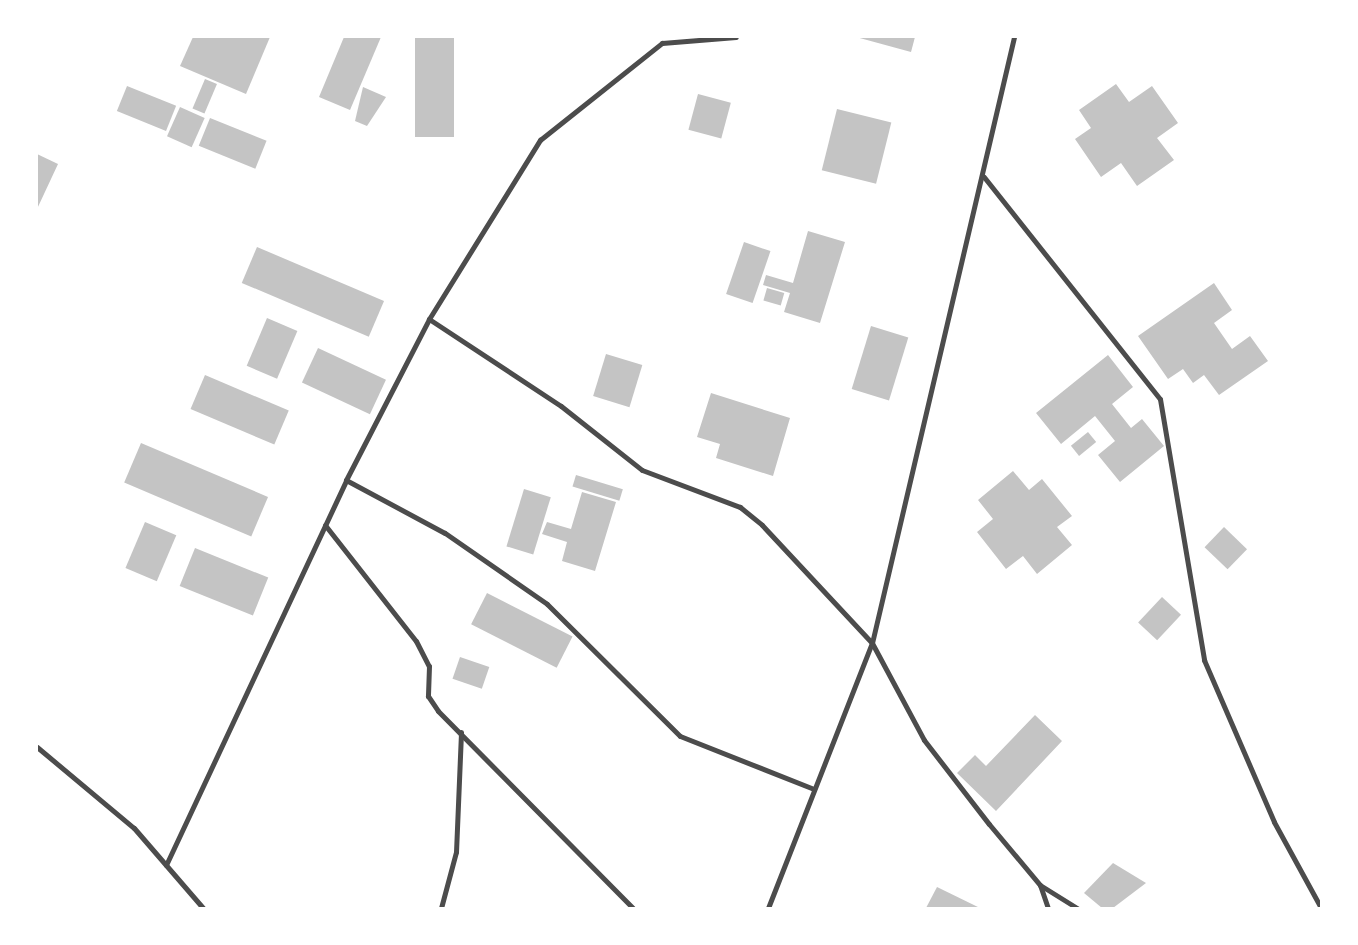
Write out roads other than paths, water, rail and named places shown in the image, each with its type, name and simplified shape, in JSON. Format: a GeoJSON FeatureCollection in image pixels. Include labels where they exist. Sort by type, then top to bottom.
{"type":"FeatureCollection","features":[{"type":"Feature","properties":{"kind":"lane"},"geometry":{"type":"LineString","coordinates":[[166,865],[346,480],[429,319],[540,140],[662,43],[736,37]]}},
{"type":"Feature","properties":{"kind":"lane"},"geometry":{"type":"LineString","coordinates":[[768,908],[872,643],[984,177],[1014,37]]}},
{"type":"Feature","properties":{"kind":"lane"},"geometry":{"type":"LineString","coordinates":[[984,177],[1160,399],[1204,660],[1274,822],[1321,908]]}},
{"type":"Feature","properties":{"kind":"lane"},"geometry":{"type":"LineString","coordinates":[[429,319],[561,406],[642,470],[740,507],[872,643],[924,740],[1040,885],[1077,908]]}},
{"type":"Feature","properties":{"kind":"lane"},"geometry":{"type":"LineString","coordinates":[[346,480],[445,533],[547,604],[680,736],[814,789]]}},
{"type":"Feature","properties":{"kind":"lane"},"geometry":{"type":"LineString","coordinates":[[325,525],[416,641],[429,666],[428,696],[633,908]]}},
{"type":"Feature","properties":{"kind":"lane"},"geometry":{"type":"LineString","coordinates":[[441,908],[456,852],[461,732]]}},
{"type":"Feature","properties":{"kind":"lane"},"geometry":{"type":"LineString","coordinates":[[37,747],[134,828],[203,908]]}},
{"type":"Feature","properties":{"kind":"lane"},"geometry":{"type":"LineString","coordinates":[[1040,885],[1048,908]]}}]}
